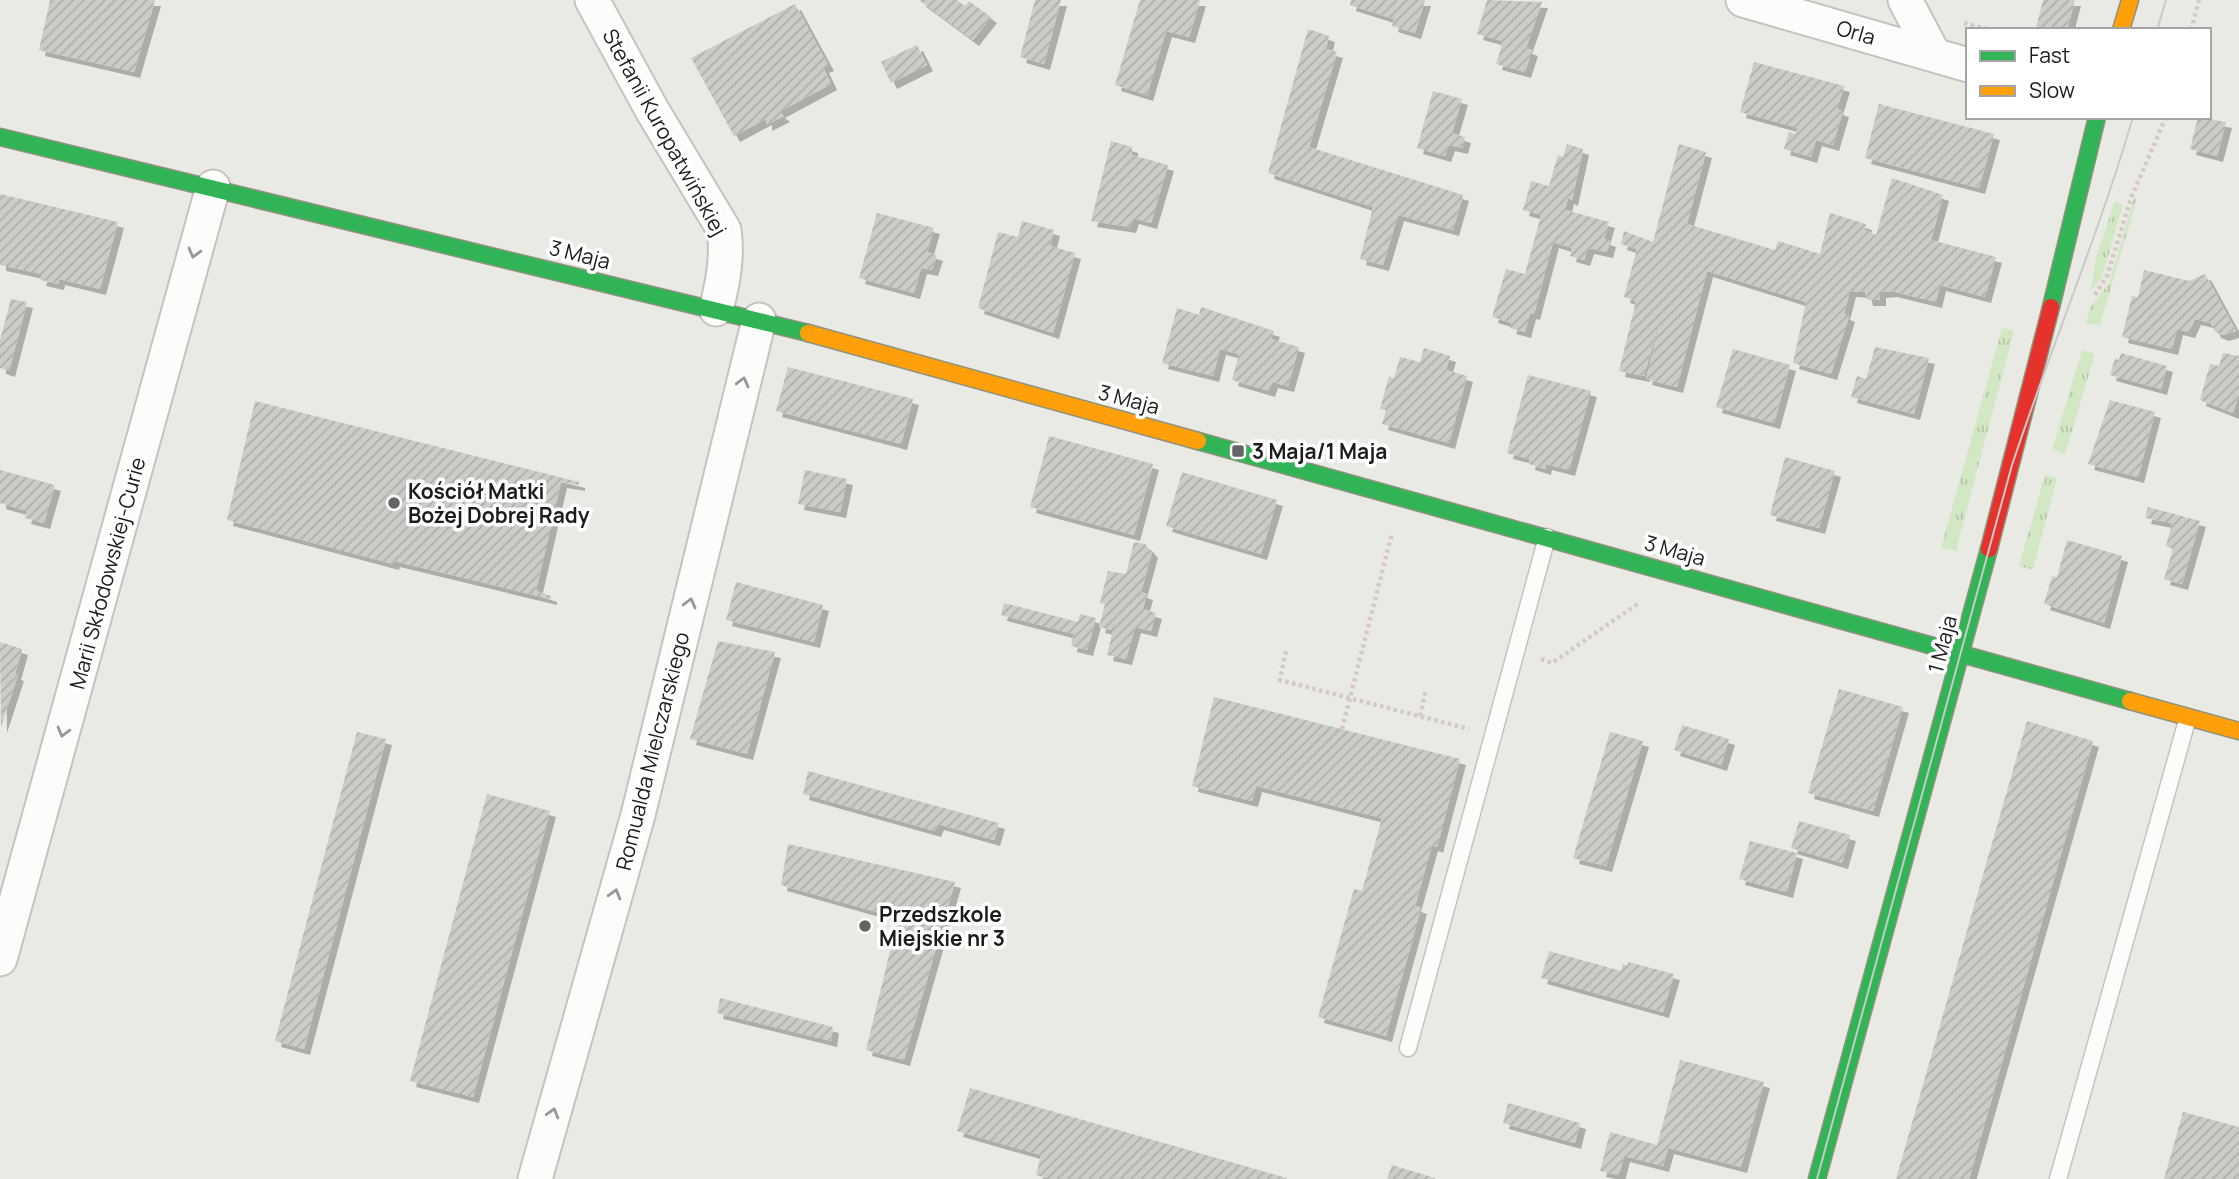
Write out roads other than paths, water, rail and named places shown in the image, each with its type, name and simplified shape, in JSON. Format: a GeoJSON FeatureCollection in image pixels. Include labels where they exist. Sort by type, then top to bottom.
{"type":"FeatureCollection","features":[{"type":"Feature","properties":{"kind":"main road"},"geometry":{"type":"LineString","coordinates":[[2123,28],[2130,0]]}},
{"type":"Feature","properties":{"kind":"main road","name":"1 Maja"},"geometry":{"type":"LineString","coordinates":[[1817,1179],[2012,465],[2097,119]]}},
{"type":"Feature","properties":{"kind":"main road","name":"3 Maja"},"geometry":{"type":"LineString","coordinates":[[0,137],[759,320],[1547,536],[2239,731]]}},
{"type":"Feature","properties":{"kind":"street","name":"Stefanii Kuropatwińskiej"},"geometry":{"type":"LineString","coordinates":[[592,0],[652,110],[724,230],[726,245],[722,289],[716,309]]}},
{"type":"Feature","properties":{"kind":"street"},"geometry":{"type":"LineString","coordinates":[[1905,0],[1934,55]]}},
{"type":"Feature","properties":{"kind":"street","name":"Orla"},"geometry":{"type":"LineString","coordinates":[[1752,1],[1966,64]]}},
{"type":"Feature","properties":{"kind":"street","name":"Marii Skłodowskiej-Curie"},"geometry":{"type":"LineString","coordinates":[[0,959],[213,187]]}},
{"type":"Feature","properties":{"kind":"street","name":"Romualda Mielczarskiego"},"geometry":{"type":"LineString","coordinates":[[535,1179],[638,814],[759,320]]}},
{"type":"Feature","properties":{"kind":"lane"},"geometry":{"type":"LineString","coordinates":[[1408,1048],[1547,536]]}},
{"type":"Feature","properties":{"kind":"lane"},"geometry":{"type":"LineString","coordinates":[[2058,1179],[2188,717]]}},
{"type":"Feature","properties":{"kind":"tram line"},"geometry":{"type":"LineString","coordinates":[[2158,28],[2166,0]]}},
{"type":"Feature","properties":{"kind":"tram line"},"geometry":{"type":"LineString","coordinates":[[1817,1179],[2012,465],[2105,205],[2132,119]]}},
{"type":"Feature","properties":{"kind":"place","name":"3 Maja/1 Maja"},"geometry":{"type":"Point","coordinates":[1238,451]}},
{"type":"Feature","properties":{"kind":"place","name":"Kościół Matki Bożej Dobrej Rady"},"geometry":{"type":"Point","coordinates":[394,503]}},
{"type":"Feature","properties":{"kind":"place","name":"Przedszkole Miejskie nr 3"},"geometry":{"type":"Point","coordinates":[865,926]}}]}
